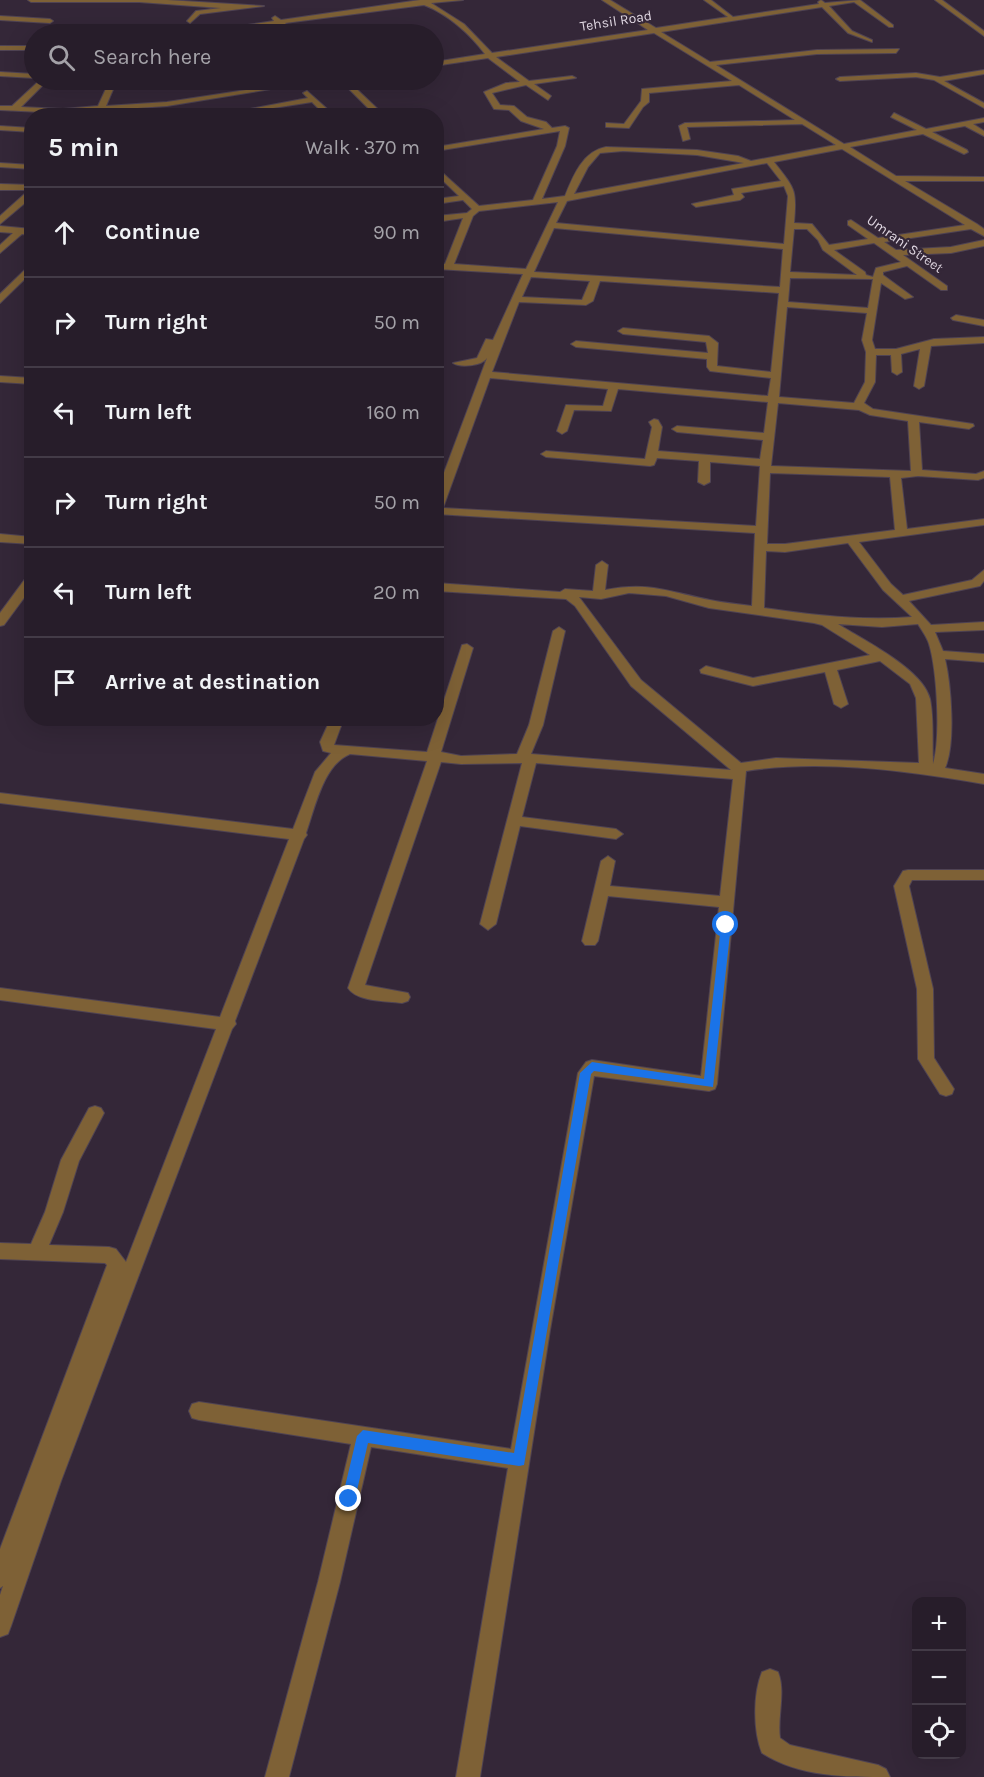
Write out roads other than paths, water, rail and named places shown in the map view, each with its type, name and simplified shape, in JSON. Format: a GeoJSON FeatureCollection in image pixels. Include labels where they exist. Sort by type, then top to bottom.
{"type":"FeatureCollection","features":[{"type":"Feature","properties":{"kind":"street"},"geometry":{"type":"LineString","coordinates":[[31,0],[106,4],[139,0],[237,7]]}},
{"type":"Feature","properties":{"kind":"street"},"geometry":{"type":"LineString","coordinates":[[366,0],[373,9]]}},
{"type":"Feature","properties":{"kind":"street"},"geometry":{"type":"LineString","coordinates":[[264,24],[420,1],[460,0]]}},
{"type":"Feature","properties":{"kind":"street"},"geometry":{"type":"LineString","coordinates":[[605,0],[984,233]]}},
{"type":"Feature","properties":{"kind":"street"},"geometry":{"type":"LineString","coordinates":[[707,0],[730,16]]}},
{"type":"Feature","properties":{"kind":"street","name":"Tehsil Road"},"geometry":{"type":"LineString","coordinates":[[653,29],[838,0]]}},
{"type":"Feature","properties":{"kind":"street"},"geometry":{"type":"LineString","coordinates":[[444,61],[856,0],[891,26]]}},
{"type":"Feature","properties":{"kind":"street"},"geometry":{"type":"LineString","coordinates":[[938,0],[984,34]]}},
{"type":"Feature","properties":{"kind":"street"},"geometry":{"type":"LineString","coordinates":[[38,7],[45,1]]}},
{"type":"Feature","properties":{"kind":"street"},"geometry":{"type":"LineString","coordinates":[[420,1],[429,4],[458,23],[488,50],[489,54],[548,98]]}},
{"type":"Feature","properties":{"kind":"street"},"geometry":{"type":"LineString","coordinates":[[190,21],[196,13],[258,3],[281,24]]}},
{"type":"Feature","properties":{"kind":"street"},"geometry":{"type":"LineString","coordinates":[[823,4],[850,32],[870,41]]}},
{"type":"Feature","properties":{"kind":"street"},"geometry":{"type":"LineString","coordinates":[[804,17],[832,11]]}},
{"type":"Feature","properties":{"kind":"street"},"geometry":{"type":"LineString","coordinates":[[221,24],[217,20],[268,12]]}},
{"type":"Feature","properties":{"kind":"street"},"geometry":{"type":"LineString","coordinates":[[23,20],[30,13]]}},
{"type":"Feature","properties":{"kind":"street"},"geometry":{"type":"LineString","coordinates":[[0,18],[50,21]]}},
{"type":"Feature","properties":{"kind":"street"},"geometry":{"type":"LineString","coordinates":[[0,48],[24,48]]}},
{"type":"Feature","properties":{"kind":"street"},"geometry":{"type":"LineString","coordinates":[[13,56],[20,48]]}},
{"type":"Feature","properties":{"kind":"street"},"geometry":{"type":"LineString","coordinates":[[708,64],[817,52],[896,51]]}},
{"type":"Feature","properties":{"kind":"street"},"geometry":{"type":"LineString","coordinates":[[0,73],[7,64]]}},
{"type":"Feature","properties":{"kind":"street"},"geometry":{"type":"LineString","coordinates":[[840,79],[916,75],[937,78],[984,72]]}},
{"type":"Feature","properties":{"kind":"street"},"geometry":{"type":"LineString","coordinates":[[0,73],[24,75]]}},
{"type":"Feature","properties":{"kind":"street"},"geometry":{"type":"LineString","coordinates":[[550,130],[543,124],[524,119],[512,108],[497,107],[488,92],[526,83],[572,78]]}},
{"type":"Feature","properties":{"kind":"street"},"geometry":{"type":"LineString","coordinates":[[937,78],[945,87],[984,106]]}},
{"type":"Feature","properties":{"kind":"street"},"geometry":{"type":"LineString","coordinates":[[609,125],[626,126],[640,105],[645,102],[645,91],[740,83]]}},
{"type":"Feature","properties":{"kind":"street"},"geometry":{"type":"LineString","coordinates":[[14,109],[34,90]]}},
{"type":"Feature","properties":{"kind":"street"},"geometry":{"type":"LineString","coordinates":[[105,108],[110,90]]}},
{"type":"Feature","properties":{"kind":"street"},"geometry":{"type":"LineString","coordinates":[[128,108],[255,90]]}},
{"type":"Feature","properties":{"kind":"street"},"geometry":{"type":"LineString","coordinates":[[303,90],[323,108]]}},
{"type":"Feature","properties":{"kind":"street"},"geometry":{"type":"LineString","coordinates":[[354,90],[373,108]]}},
{"type":"Feature","properties":{"kind":"street"},"geometry":{"type":"LineString","coordinates":[[238,93],[254,108],[313,99]]}},
{"type":"Feature","properties":{"kind":"street"},"geometry":{"type":"LineString","coordinates":[[0,108],[24,110]]}},
{"type":"Feature","properties":{"kind":"street"},"geometry":{"type":"LineString","coordinates":[[894,115],[964,152]]}},
{"type":"Feature","properties":{"kind":"street"},"geometry":{"type":"LineString","coordinates":[[444,218],[469,215],[477,209],[566,198],[984,120]]}},
{"type":"Feature","properties":{"kind":"street"},"geometry":{"type":"LineString","coordinates":[[686,139],[683,126],[685,125],[804,122]]}},
{"type":"Feature","properties":{"kind":"street"},"geometry":{"type":"LineString","coordinates":[[965,123],[984,134]]}},
{"type":"Feature","properties":{"kind":"street"},"geometry":{"type":"LineString","coordinates":[[0,128],[24,130]]}},
{"type":"Feature","properties":{"kind":"street"},"geometry":{"type":"LineString","coordinates":[[444,148],[567,129],[536,203]]}},
{"type":"Feature","properties":{"kind":"street"},"geometry":{"type":"LineString","coordinates":[[444,492],[515,299],[550,225],[576,179],[596,152],[602,149],[626,148],[730,156],[750,162]]}},
{"type":"Feature","properties":{"kind":"street"},"geometry":{"type":"LineString","coordinates":[[758,611],[764,466],[776,376],[792,196],[786,183],[768,159]]}},
{"type":"Feature","properties":{"kind":"street"},"geometry":{"type":"LineString","coordinates":[[0,165],[24,166]]}},
{"type":"Feature","properties":{"kind":"street"},"geometry":{"type":"LineString","coordinates":[[444,176],[477,209]]}},
{"type":"Feature","properties":{"kind":"street"},"geometry":{"type":"LineString","coordinates":[[894,178],[984,179]]}},
{"type":"Feature","properties":{"kind":"street"},"geometry":{"type":"LineString","coordinates":[[696,204],[740,197],[735,191],[786,183]]}},
{"type":"Feature","properties":{"kind":"street"},"geometry":{"type":"LineString","coordinates":[[0,187],[24,189]]}},
{"type":"Feature","properties":{"kind":"street"},"geometry":{"type":"LineString","coordinates":[[444,201],[466,197]]}},
{"type":"Feature","properties":{"kind":"street"},"geometry":{"type":"LineString","coordinates":[[0,221],[24,198]]}},
{"type":"Feature","properties":{"kind":"street"},"geometry":{"type":"LineString","coordinates":[[0,209],[12,210]]}},
{"type":"Feature","properties":{"kind":"street"},"geometry":{"type":"LineString","coordinates":[[449,266],[469,215]]}},
{"type":"Feature","properties":{"kind":"street","name":"Umrani Street"},"geometry":{"type":"LineString","coordinates":[[851,223],[944,288]]}},
{"type":"Feature","properties":{"kind":"street"},"geometry":{"type":"LineString","coordinates":[[550,225],[787,247]]}},
{"type":"Feature","properties":{"kind":"street"},"geometry":{"type":"LineString","coordinates":[[789,226],[809,226],[822,239],[826,248],[862,274],[860,277]]}},
{"type":"Feature","properties":{"kind":"street"},"geometry":{"type":"LineString","coordinates":[[826,248],[974,226]]}},
{"type":"Feature","properties":{"kind":"street"},"geometry":{"type":"LineString","coordinates":[[0,229],[24,231]]}},
{"type":"Feature","properties":{"kind":"street"},"geometry":{"type":"LineString","coordinates":[[0,250],[20,231]]}},
{"type":"Feature","properties":{"kind":"street"},"geometry":{"type":"LineString","coordinates":[[897,253],[951,250],[984,243]]}},
{"type":"Feature","properties":{"kind":"street"},"geometry":{"type":"LineString","coordinates":[[861,407],[859,403],[870,382],[871,352],[867,340],[879,270],[910,263]]}},
{"type":"Feature","properties":{"kind":"street"},"geometry":{"type":"LineString","coordinates":[[444,266],[783,290]]}},
{"type":"Feature","properties":{"kind":"street"},"geometry":{"type":"LineString","coordinates":[[0,300],[24,275]]}},
{"type":"Feature","properties":{"kind":"street"},"geometry":{"type":"LineString","coordinates":[[784,275],[878,277],[908,297]]}},
{"type":"Feature","properties":{"kind":"street"},"geometry":{"type":"LineString","coordinates":[[515,299],[584,303],[588,301],[596,278]]}},
{"type":"Feature","properties":{"kind":"street"},"geometry":{"type":"LineString","coordinates":[[782,304],[872,311]]}},
{"type":"Feature","properties":{"kind":"street"},"geometry":{"type":"LineString","coordinates":[[956,318],[984,323]]}},
{"type":"Feature","properties":{"kind":"street"},"geometry":{"type":"LineString","coordinates":[[458,363],[481,360],[494,327],[503,327]]}},
{"type":"Feature","properties":{"kind":"street"},"geometry":{"type":"LineString","coordinates":[[623,331],[709,339],[713,343],[712,368],[718,371],[776,376]]}},
{"type":"Feature","properties":{"kind":"street"},"geometry":{"type":"LineString","coordinates":[[871,352],[896,352],[926,344],[984,340]]}},
{"type":"Feature","properties":{"kind":"street"},"geometry":{"type":"LineString","coordinates":[[576,344],[712,356]]}},
{"type":"Feature","properties":{"kind":"street"},"geometry":{"type":"LineString","coordinates":[[919,386],[926,344]]}},
{"type":"Feature","properties":{"kind":"street"},"geometry":{"type":"LineString","coordinates":[[896,352],[897,372]]}},
{"type":"Feature","properties":{"kind":"street"},"geometry":{"type":"LineString","coordinates":[[486,375],[861,407],[870,412],[969,426]]}},
{"type":"Feature","properties":{"kind":"street"},"geometry":{"type":"LineString","coordinates":[[0,379],[24,380]]}},
{"type":"Feature","properties":{"kind":"street"},"geometry":{"type":"LineString","coordinates":[[562,431],[570,407],[607,409],[614,387]]}},
{"type":"Feature","properties":{"kind":"street"},"geometry":{"type":"LineString","coordinates":[[914,417],[916,473]]}},
{"type":"Feature","properties":{"kind":"street"},"geometry":{"type":"LineString","coordinates":[[546,454],[650,463],[657,427],[654,422]]}},
{"type":"Feature","properties":{"kind":"street"},"geometry":{"type":"LineString","coordinates":[[677,429],[768,437]]}},
{"type":"Feature","properties":{"kind":"street"},"geometry":{"type":"LineString","coordinates":[[652,454],[764,466],[895,476],[916,473],[978,477],[984,474]]}},
{"type":"Feature","properties":{"kind":"street"},"geometry":{"type":"LineString","coordinates":[[704,482],[705,458]]}},
{"type":"Feature","properties":{"kind":"street"},"geometry":{"type":"LineString","coordinates":[[895,476],[901,531]]}},
{"type":"Feature","properties":{"kind":"street"},"geometry":{"type":"LineString","coordinates":[[444,511],[761,530]]}},
{"type":"Feature","properties":{"kind":"street"},"geometry":{"type":"LineString","coordinates":[[761,547],[785,548],[901,531],[984,522]]}},
{"type":"Feature","properties":{"kind":"street"},"geometry":{"type":"LineString","coordinates":[[0,538],[24,540]]}},
{"type":"Feature","properties":{"kind":"street"},"geometry":{"type":"LineString","coordinates":[[851,540],[898,600],[925,625],[937,654],[942,674],[943,735],[941,761],[931,769]]}},
{"type":"Feature","properties":{"kind":"street"},"geometry":{"type":"LineString","coordinates":[[601,595],[598,588],[602,566]]}},
{"type":"Feature","properties":{"kind":"street"},"geometry":{"type":"LineString","coordinates":[[898,600],[976,583],[984,574]]}},
{"type":"Feature","properties":{"kind":"street"},"geometry":{"type":"LineString","coordinates":[[444,585],[601,595],[629,590],[667,592],[709,604],[815,619],[984,626]]}},
{"type":"Feature","properties":{"kind":"street"},"geometry":{"type":"LineString","coordinates":[[444,586],[569,596],[579,603],[636,683],[739,771]]}},
{"type":"Feature","properties":{"kind":"street"},"geometry":{"type":"LineString","coordinates":[[0,622],[24,589]]}},
{"type":"Feature","properties":{"kind":"street"},"geometry":{"type":"LineString","coordinates":[[815,619],[882,657],[915,682],[923,698],[931,769]]}},
{"type":"Feature","properties":{"kind":"street"},"geometry":{"type":"LineString","coordinates":[[488,924],[515,821],[526,758],[559,631]]}},
{"type":"Feature","properties":{"kind":"street"},"geometry":{"type":"LineString","coordinates":[[444,720],[467,648]]}},
{"type":"Feature","properties":{"kind":"street"},"geometry":{"type":"LineString","coordinates":[[937,654],[984,658]]}},
{"type":"Feature","properties":{"kind":"street"},"geometry":{"type":"LineString","coordinates":[[706,670],[753,682],[882,657]]}},
{"type":"Feature","properties":{"kind":"street"},"geometry":{"type":"LineString","coordinates":[[830,668],[841,704]]}},
{"type":"Feature","properties":{"kind":"street"},"geometry":{"type":"LineString","coordinates":[[334,726],[327,742],[328,748],[342,751]]}},
{"type":"Feature","properties":{"kind":"street"},"geometry":{"type":"LineString","coordinates":[[402,997],[365,992],[357,988],[436,756],[434,752],[442,726]]}},
{"type":"Feature","properties":{"kind":"street"},"geometry":{"type":"LineString","coordinates":[[0,1626],[51,1480],[228,1024],[322,772],[342,751],[349,748],[461,760],[526,758],[739,771],[776,762],[931,769],[984,779]]}},
{"type":"Feature","properties":{"kind":"street"},"geometry":{"type":"LineString","coordinates":[[468,1777],[556,1235],[586,1073],[592,1067],[709,1084],[739,771]]}},
{"type":"Feature","properties":{"kind":"street"},"geometry":{"type":"LineString","coordinates":[[0,798],[300,835]]}},
{"type":"Feature","properties":{"kind":"street"},"geometry":{"type":"LineString","coordinates":[[515,821],[616,834]]}},
{"type":"Feature","properties":{"kind":"street"},"geometry":{"type":"LineString","coordinates":[[590,941],[608,861]]}},
{"type":"Feature","properties":{"kind":"street"},"geometry":{"type":"LineString","coordinates":[[946,1089],[926,1059],[925,989],[901,886],[908,875],[984,875]]}},
{"type":"Feature","properties":{"kind":"street"},"geometry":{"type":"LineString","coordinates":[[601,890],[728,902]]}},
{"type":"Feature","properties":{"kind":"street"},"geometry":{"type":"LineString","coordinates":[[0,994],[228,1024]]}},
{"type":"Feature","properties":{"kind":"street"},"geometry":{"type":"LineString","coordinates":[[37,1252],[54,1212],[70,1160],[95,1113]]}},
{"type":"Feature","properties":{"kind":"street"},"geometry":{"type":"LineString","coordinates":[[0,1251],[109,1255],[117,1263],[0,1577]]}},
{"type":"Feature","properties":{"kind":"street"},"geometry":{"type":"LineString","coordinates":[[199,1412],[519,1460]]}},
{"type":"Feature","properties":{"kind":"street"},"geometry":{"type":"LineString","coordinates":[[277,1777],[329,1582],[363,1436]]}},
{"type":"Feature","properties":{"kind":"street"},"geometry":{"type":"LineString","coordinates":[[770,1680],[767,1727],[770,1745],[785,1755],[878,1777]]}}]}
